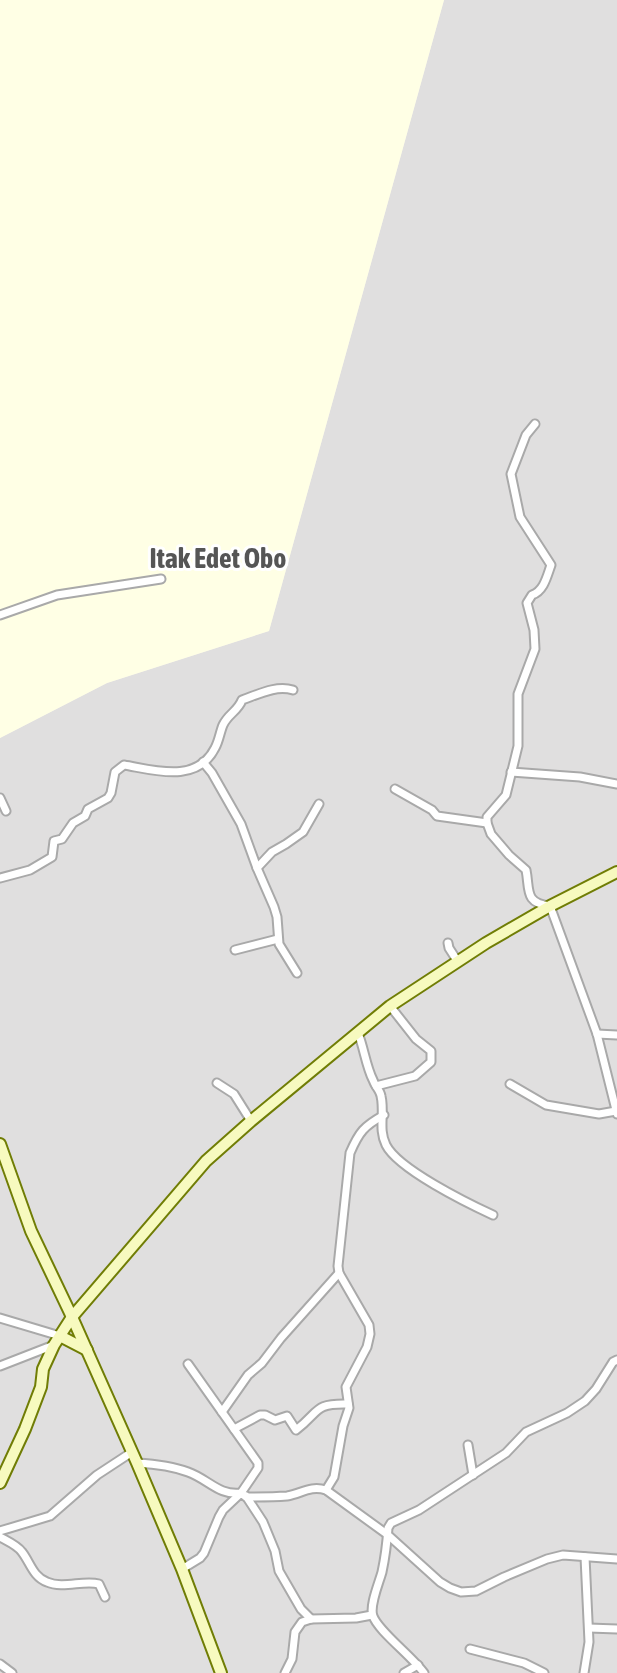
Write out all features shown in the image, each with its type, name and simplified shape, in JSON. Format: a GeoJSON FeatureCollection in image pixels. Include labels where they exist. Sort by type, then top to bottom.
{"type":"FeatureCollection","features":[{"type":"Feature","properties":{"kind":"street"},"geometry":{"type":"LineString","coordinates":[[535,424],[526,435],[511,474],[520,517],[551,565],[542,587],[527,603],[535,649],[518,694],[518,746],[506,795],[487,817],[487,823],[491,834],[526,870],[532,900],[550,906]]}},
{"type":"Feature","properties":{"kind":"street"},"geometry":{"type":"LineString","coordinates":[[0,615],[57,595],[161,579]]}},
{"type":"Feature","properties":{"kind":"street"},"geometry":{"type":"LineString","coordinates":[[0,878],[30,870],[52,857],[54,841],[62,839],[73,823],[84,818],[88,809],[108,798],[115,772],[120,766],[181,773],[203,762],[215,749],[223,725],[239,709],[242,700],[276,688],[293,690]]}},
{"type":"Feature","properties":{"kind":"street"},"geometry":{"type":"LineString","coordinates":[[203,762],[241,824],[277,917],[282,950],[297,973]]}},
{"type":"Feature","properties":{"kind":"street"},"geometry":{"type":"LineString","coordinates":[[511,772],[580,777],[617,784]]}},
{"type":"Feature","properties":{"kind":"street"},"geometry":{"type":"LineString","coordinates":[[395,789],[437,816],[487,823]]}},
{"type":"Feature","properties":{"kind":"street"},"geometry":{"type":"LineString","coordinates":[[0,798],[6,811]]}},
{"type":"Feature","properties":{"kind":"street"},"geometry":{"type":"LineString","coordinates":[[257,868],[272,852],[303,832],[319,804]]}},
{"type":"Feature","properties":{"kind":"street"},"geometry":{"type":"LineString","coordinates":[[0,1483],[41,1387],[43,1369],[72,1317],[206,1161],[390,1006],[486,943],[617,872]]}},
{"type":"Feature","properties":{"kind":"street"},"geometry":{"type":"LineString","coordinates":[[510,1084],[546,1105],[599,1114],[616,1113],[597,1034],[550,906]]}},
{"type":"Feature","properties":{"kind":"street"},"geometry":{"type":"LineString","coordinates":[[235,950],[278,939]]}},
{"type":"Feature","properties":{"kind":"street"},"geometry":{"type":"LineString","coordinates":[[448,943],[458,962]]}},
{"type":"Feature","properties":{"kind":"street"},"geometry":{"type":"LineString","coordinates":[[376,1086],[415,1076],[431,1062],[431,1051],[416,1039],[390,1006]]}},
{"type":"Feature","properties":{"kind":"street"},"geometry":{"type":"LineString","coordinates":[[358,1033],[381,1093],[383,1137],[391,1154],[466,1203],[493,1215]]}},
{"type":"Feature","properties":{"kind":"street"},"geometry":{"type":"LineString","coordinates":[[597,1034],[617,1035]]}},
{"type":"Feature","properties":{"kind":"street"},"geometry":{"type":"LineString","coordinates":[[217,1083],[234,1094],[251,1121]]}},
{"type":"Feature","properties":{"kind":"street"},"geometry":{"type":"LineString","coordinates":[[326,1490],[334,1477],[348,1404],[346,1387],[367,1347],[370,1334],[369,1325],[338,1266],[350,1153],[365,1125],[384,1115]]}},
{"type":"Feature","properties":{"kind":"street"},"geometry":{"type":"LineString","coordinates":[[0,1144],[31,1231],[137,1463],[182,1569],[221,1673]]}},
{"type":"Feature","properties":{"kind":"street"},"geometry":{"type":"LineString","coordinates":[[222,1412],[248,1375],[262,1363],[339,1273]]}},
{"type":"Feature","properties":{"kind":"street"},"geometry":{"type":"LineString","coordinates":[[0,1318],[88,1351]]}},
{"type":"Feature","properties":{"kind":"street"},"geometry":{"type":"LineString","coordinates":[[0,1366],[57,1341]]}},
{"type":"Feature","properties":{"kind":"street"},"geometry":{"type":"LineString","coordinates":[[424,1673],[372,1615],[391,1523],[419,1510],[506,1453],[526,1432],[585,1401],[617,1360]]}},
{"type":"Feature","properties":{"kind":"street"},"geometry":{"type":"LineString","coordinates":[[182,1569],[204,1553],[223,1510],[244,1492],[258,1468],[258,1463],[188,1364]]}},
{"type":"Feature","properties":{"kind":"street"},"geometry":{"type":"LineString","coordinates":[[234,1429],[265,1415],[275,1420],[287,1416],[296,1430],[320,1407],[333,1403],[348,1404]]}},
{"type":"Feature","properties":{"kind":"street"},"geometry":{"type":"LineString","coordinates":[[468,1445],[473,1475]]}},
{"type":"Feature","properties":{"kind":"street"},"geometry":{"type":"LineString","coordinates":[[0,1531],[50,1516],[97,1475],[132,1452]]}},
{"type":"Feature","properties":{"kind":"street"},"geometry":{"type":"LineString","coordinates":[[137,1463],[189,1472],[229,1494],[244,1492],[286,1496],[310,1488],[326,1490],[388,1535],[440,1582],[461,1592],[476,1591],[547,1559],[563,1555],[617,1559]]}},
{"type":"Feature","properties":{"kind":"street"},"geometry":{"type":"LineString","coordinates":[[334,1477],[338,1499]]}},
{"type":"Feature","properties":{"kind":"street"},"geometry":{"type":"LineString","coordinates":[[244,1492],[263,1522],[275,1551],[279,1571],[306,1619]]}},
{"type":"Feature","properties":{"kind":"street"},"geometry":{"type":"LineString","coordinates":[[0,1537],[22,1552],[44,1581],[99,1584],[105,1597]]}},
{"type":"Feature","properties":{"kind":"street"},"geometry":{"type":"LineString","coordinates":[[583,1671],[589,1642],[585,1557]]}},
{"type":"Feature","properties":{"kind":"street"},"geometry":{"type":"LineString","coordinates":[[285,1673],[292,1659],[295,1632],[306,1619],[372,1615]]}},
{"type":"Feature","properties":{"kind":"street"},"geometry":{"type":"LineString","coordinates":[[589,1628],[617,1629]]}},
{"type":"Feature","properties":{"kind":"street"},"geometry":{"type":"LineString","coordinates":[[470,1649],[524,1663],[544,1673]]}},
{"type":"Feature","properties":{"kind":"street"},"geometry":{"type":"LineString","coordinates":[[0,1664],[12,1673]]}},
{"type":"Feature","properties":{"kind":"street"},"geometry":{"type":"LineString","coordinates":[[404,1673],[418,1665]]}},
{"type":"Feature","properties":{"kind":"shaded area"},"geometry":{"type":"Polygon","coordinates":[[[0,0],[444,0],[269,631],[107,683],[0,738],[0,0]]]}},
{"type":"Feature","properties":{"kind":"shaded area"},"geometry":{"type":"Polygon","coordinates":[[[444,0],[617,0],[617,1673],[0,1673],[0,738],[107,683],[269,631],[444,0]]]}},
{"type":"Feature","properties":{"kind":"district","name":"Itak Edet Obo"},"geometry":{"type":"Point","coordinates":[218,558]}}]}
